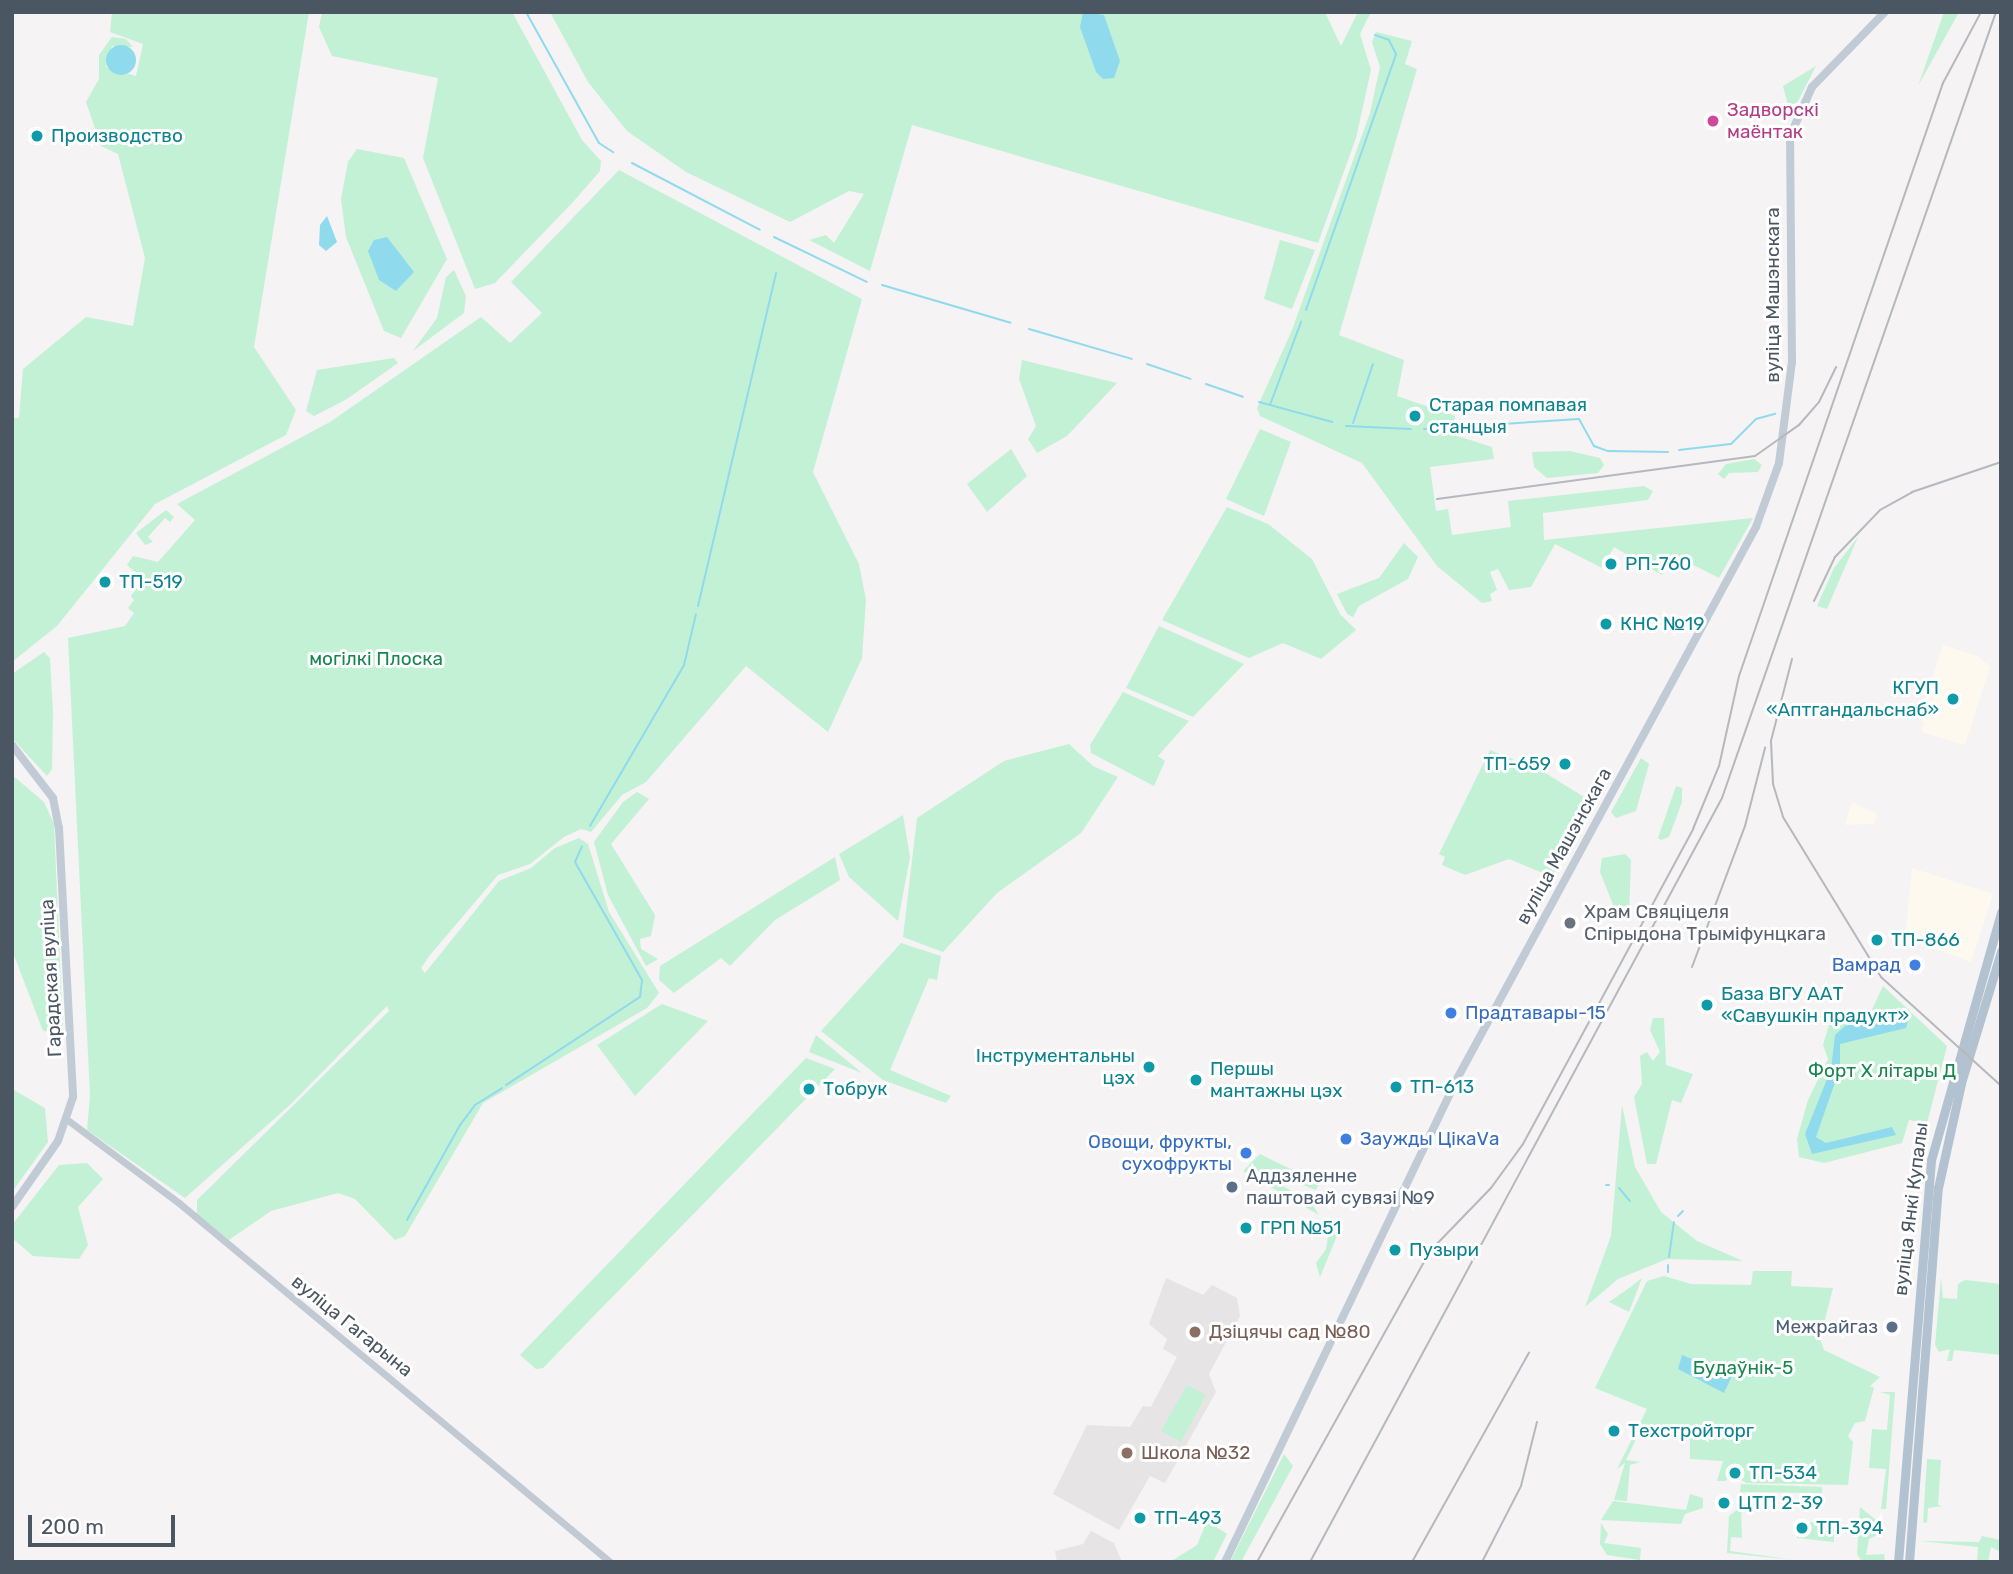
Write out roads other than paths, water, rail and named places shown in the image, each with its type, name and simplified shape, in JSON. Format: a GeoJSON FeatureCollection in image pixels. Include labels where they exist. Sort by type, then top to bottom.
{"type":"FeatureCollection","features":[{"type":"Feature","properties":{"kind":"main road","name":"вуліца Машэнскага"},"geometry":{"type":"LineString","coordinates":[[1225,1562],[1464,1066],[1766,504],[1779,463],[1791,365],[1788,150],[1796,114],[1818,80],[1885,12]]}},
{"type":"Feature","properties":{"kind":"main road","name":"Гарадская вуліца"},"geometry":{"type":"LineString","coordinates":[[12,745],[53,798],[59,828],[73,1097],[69,1121],[12,1207]]}},
{"type":"Feature","properties":{"kind":"main road","name":"вуліца Янкі Купалы"},"geometry":{"type":"LineString","coordinates":[[1898,1562],[1931,1160],[2001,912]]}},
{"type":"Feature","properties":{"kind":"main road","name":"вуліца Янкі Купалы"},"geometry":{"type":"LineString","coordinates":[[1909,1562],[1942,1162],[2001,951]]}},
{"type":"Feature","properties":{"kind":"main road"},"geometry":{"type":"LineString","coordinates":[[1931,1160],[1942,1162]]}},
{"type":"Feature","properties":{"kind":"main road"},"geometry":{"type":"LineString","coordinates":[[1900,1529],[1912,1530]]}},
{"type":"Feature","properties":{"kind":"street","name":"вуліца Гагарына"},"geometry":{"type":"LineString","coordinates":[[69,1121],[179,1203],[610,1562]]}},
{"type":"Feature","properties":{"kind":"water"},"geometry":{"type":"Polygon","coordinates":[[[1083,12],[1104,15],[1120,61],[1114,78],[1103,79],[1096,72],[1080,27],[1083,12]]]}},
{"type":"Feature","properties":{"kind":"water"},"geometry":{"type":"Polygon","coordinates":[[[121,45],[127,46],[135,54],[135,66],[127,74],[121,75],[115,74],[107,66],[106,60],[107,54],[115,46],[121,45]]]}},
{"type":"Feature","properties":{"kind":"water"},"geometry":{"type":"Polygon","coordinates":[[[327,216],[337,242],[326,251],[319,245],[320,225],[327,216]]]}},
{"type":"Feature","properties":{"kind":"water"},"geometry":{"type":"Polygon","coordinates":[[[387,237],[414,272],[396,291],[379,280],[368,251],[374,240],[387,237]]]}},
{"type":"Feature","properties":{"kind":"water"},"geometry":{"type":"Polygon","coordinates":[[[1898,1014],[1908,1021],[1906,1028],[1840,1044],[1840,1068],[1816,1137],[1826,1143],[1892,1127],[1896,1135],[1812,1154],[1805,1134],[1831,1069],[1835,1035],[1845,1026],[1898,1014]]]}},
{"type":"Feature","properties":{"kind":"water"},"geometry":{"type":"Polygon","coordinates":[[[1682,1355],[1732,1376],[1724,1393],[1678,1369],[1682,1355]]]}},
{"type":"Feature","properties":{"kind":"waterway"},"geometry":{"type":"LineString","coordinates":[[526,12],[599,143],[613,152]]}},
{"type":"Feature","properties":{"kind":"waterway"},"geometry":{"type":"LineString","coordinates":[[1306,310],[1396,54],[1389,40],[1375,35]]}},
{"type":"Feature","properties":{"kind":"waterway"},"geometry":{"type":"LineString","coordinates":[[632,163],[760,230]]}},
{"type":"Feature","properties":{"kind":"waterway"},"geometry":{"type":"LineString","coordinates":[[774,237],[867,282]]}},
{"type":"Feature","properties":{"kind":"waterway"},"geometry":{"type":"LineString","coordinates":[[698,606],[776,273]]}},
{"type":"Feature","properties":{"kind":"waterway"},"geometry":{"type":"LineString","coordinates":[[882,285],[1011,323]]}},
{"type":"Feature","properties":{"kind":"waterway"},"geometry":{"type":"LineString","coordinates":[[1270,405],[1301,322]]}},
{"type":"Feature","properties":{"kind":"waterway"},"geometry":{"type":"LineString","coordinates":[[1029,329],[1132,359]]}},
{"type":"Feature","properties":{"kind":"waterway"},"geometry":{"type":"LineString","coordinates":[[1147,364],[1191,379]]}},
{"type":"Feature","properties":{"kind":"waterway"},"geometry":{"type":"LineString","coordinates":[[1353,423],[1373,364]]}},
{"type":"Feature","properties":{"kind":"waterway"},"geometry":{"type":"LineString","coordinates":[[1206,384],[1243,397]]}},
{"type":"Feature","properties":{"kind":"waterway"},"geometry":{"type":"LineString","coordinates":[[1259,402],[1332,422]]}},
{"type":"Feature","properties":{"kind":"waterway"},"geometry":{"type":"LineString","coordinates":[[1679,450],[1731,444],[1756,419],[1775,414]]}},
{"type":"Feature","properties":{"kind":"waterway"},"geometry":{"type":"LineString","coordinates":[[1424,429],[1579,419],[1594,446],[1608,451],[1668,452]]}},
{"type":"Feature","properties":{"kind":"waterway"},"geometry":{"type":"LineString","coordinates":[[1346,426],[1411,429]]}},
{"type":"Feature","properties":{"kind":"waterway"},"geometry":{"type":"LineString","coordinates":[[590,826],[684,665],[696,614]]}},
{"type":"Feature","properties":{"kind":"waterway"},"geometry":{"type":"LineString","coordinates":[[506,1085],[640,997],[642,980],[575,862],[582,846]]}},
{"type":"Feature","properties":{"kind":"waterway"},"geometry":{"type":"LineString","coordinates":[[407,1220],[460,1125],[475,1105],[502,1088]]}},
{"type":"Feature","properties":{"kind":"waterway"},"geometry":{"type":"LineString","coordinates":[[1619,1188],[1630,1201]]}},
{"type":"Feature","properties":{"kind":"waterway"},"geometry":{"type":"LineString","coordinates":[[1678,1216],[1683,1211]]}},
{"type":"Feature","properties":{"kind":"waterway"},"geometry":{"type":"LineString","coordinates":[[1669,1257],[1674,1222]]}},
{"type":"Feature","properties":{"kind":"waterway"},"geometry":{"type":"LineString","coordinates":[[1668,1265],[1668,1272]]}},
{"type":"Feature","properties":{"kind":"railway"},"geometry":{"type":"LineString","coordinates":[[1257,1562],[1430,1251],[1491,1188],[1523,1144],[1693,829],[1719,766],[1739,676],[1943,83],[1981,12]]}},
{"type":"Feature","properties":{"kind":"railway"},"geometry":{"type":"LineString","coordinates":[[1310,1562],[1722,798],[1996,12]]}},
{"type":"Feature","properties":{"kind":"railway"},"geometry":{"type":"LineString","coordinates":[[1437,499],[1755,456],[1799,425],[1819,402],[1836,367]]}},
{"type":"Feature","properties":{"kind":"railway"},"geometry":{"type":"LineString","coordinates":[[1814,601],[1835,557],[1880,510],[1912,492],[2001,462]]}},
{"type":"Feature","properties":{"kind":"railway"},"geometry":{"type":"LineString","coordinates":[[1792,659],[1771,741],[1773,784],[1783,817],[1881,977],[2001,1086]]}},
{"type":"Feature","properties":{"kind":"railway"},"geometry":{"type":"LineString","coordinates":[[1692,967],[1745,826],[1765,748]]}},
{"type":"Feature","properties":{"kind":"railway"},"geometry":{"type":"LineString","coordinates":[[1412,1562],[1529,1353]]}},
{"type":"Feature","properties":{"kind":"railway"},"geometry":{"type":"LineString","coordinates":[[1482,1562],[1521,1486],[1537,1422]]}},
{"type":"Feature","properties":{"kind":"place","name":"Задворскі маёнтак"},"geometry":{"type":"Point","coordinates":[1713,121]}},
{"type":"Feature","properties":{"kind":"place","name":"Производство"},"geometry":{"type":"Point","coordinates":[37,136]}},
{"type":"Feature","properties":{"kind":"place","name":"Старая помпавая станцыя"},"geometry":{"type":"Point","coordinates":[1415,416]}},
{"type":"Feature","properties":{"kind":"place","name":"РП-760"},"geometry":{"type":"Point","coordinates":[1611,564]}},
{"type":"Feature","properties":{"kind":"place","name":"ТП-519"},"geometry":{"type":"Point","coordinates":[105,582]}},
{"type":"Feature","properties":{"kind":"place","name":"КНС №19"},"geometry":{"type":"Point","coordinates":[1606,624]}},
{"type":"Feature","properties":{"kind":"place","name":"КГУП «Аптгандальснаб»"},"geometry":{"type":"Point","coordinates":[1953,699]}},
{"type":"Feature","properties":{"kind":"place","name":"ТП-659"},"geometry":{"type":"Point","coordinates":[1565,764]}},
{"type":"Feature","properties":{"kind":"place","name":"Храм Свяціцеля Спірыдона Трыміфунцкага"},"geometry":{"type":"Point","coordinates":[1570,923]}},
{"type":"Feature","properties":{"kind":"place","name":"ТП-866"},"geometry":{"type":"Point","coordinates":[1877,940]}},
{"type":"Feature","properties":{"kind":"place","name":"Вамрад"},"geometry":{"type":"Point","coordinates":[1915,965]}},
{"type":"Feature","properties":{"kind":"place","name":"База ВГУ ААТ «Савушкін прадукт»"},"geometry":{"type":"Point","coordinates":[1707,1005]}},
{"type":"Feature","properties":{"kind":"place","name":"Прадтавары-15"},"geometry":{"type":"Point","coordinates":[1451,1013]}},
{"type":"Feature","properties":{"kind":"place","name":"Інструментальны цэх"},"geometry":{"type":"Point","coordinates":[1149,1067]}},
{"type":"Feature","properties":{"kind":"place","name":"Першы мантажны цэх"},"geometry":{"type":"Point","coordinates":[1196,1080]}},
{"type":"Feature","properties":{"kind":"place","name":"ТП-613"},"geometry":{"type":"Point","coordinates":[1396,1087]}},
{"type":"Feature","properties":{"kind":"place","name":"Тобрук"},"geometry":{"type":"Point","coordinates":[809,1089]}},
{"type":"Feature","properties":{"kind":"place","name":"Заужды ЦікаVа"},"geometry":{"type":"Point","coordinates":[1346,1139]}},
{"type":"Feature","properties":{"kind":"place","name":"Овощи, фрукты, сухофрукты"},"geometry":{"type":"Point","coordinates":[1246,1153]}},
{"type":"Feature","properties":{"kind":"place","name":"Аддзяленне паштовай сувязі №9"},"geometry":{"type":"Point","coordinates":[1232,1187]}},
{"type":"Feature","properties":{"kind":"place","name":"ГРП №51"},"geometry":{"type":"Point","coordinates":[1246,1228]}},
{"type":"Feature","properties":{"kind":"place","name":"Пузыри"},"geometry":{"type":"Point","coordinates":[1395,1250]}},
{"type":"Feature","properties":{"kind":"place","name":"Межрайгаз"},"geometry":{"type":"Point","coordinates":[1892,1327]}},
{"type":"Feature","properties":{"kind":"place","name":"Дзіцячы сад №80"},"geometry":{"type":"Point","coordinates":[1195,1332]}},
{"type":"Feature","properties":{"kind":"place","name":"Техстройторг"},"geometry":{"type":"Point","coordinates":[1614,1431]}},
{"type":"Feature","properties":{"kind":"place","name":"Школа №32"},"geometry":{"type":"Point","coordinates":[1127,1453]}},
{"type":"Feature","properties":{"kind":"place","name":"ТП-534"},"geometry":{"type":"Point","coordinates":[1735,1473]}},
{"type":"Feature","properties":{"kind":"place","name":"ЦТП 2-39"},"geometry":{"type":"Point","coordinates":[1724,1503]}},
{"type":"Feature","properties":{"kind":"place","name":"ТП-493"},"geometry":{"type":"Point","coordinates":[1140,1518]}},
{"type":"Feature","properties":{"kind":"place","name":"ТП-394"},"geometry":{"type":"Point","coordinates":[1802,1528]}},
{"type":"Feature","properties":{"kind":"park label","name":"могілкі Плоска"},"geometry":{"type":"Point","coordinates":[376,659]}},
{"type":"Feature","properties":{"kind":"park label","name":"Форт X літары Д"},"geometry":{"type":"Point","coordinates":[1882,1071]}},
{"type":"Feature","properties":{"kind":"park label","name":"Будаўнік-5"},"geometry":{"type":"Point","coordinates":[1743,1368]}}]}
